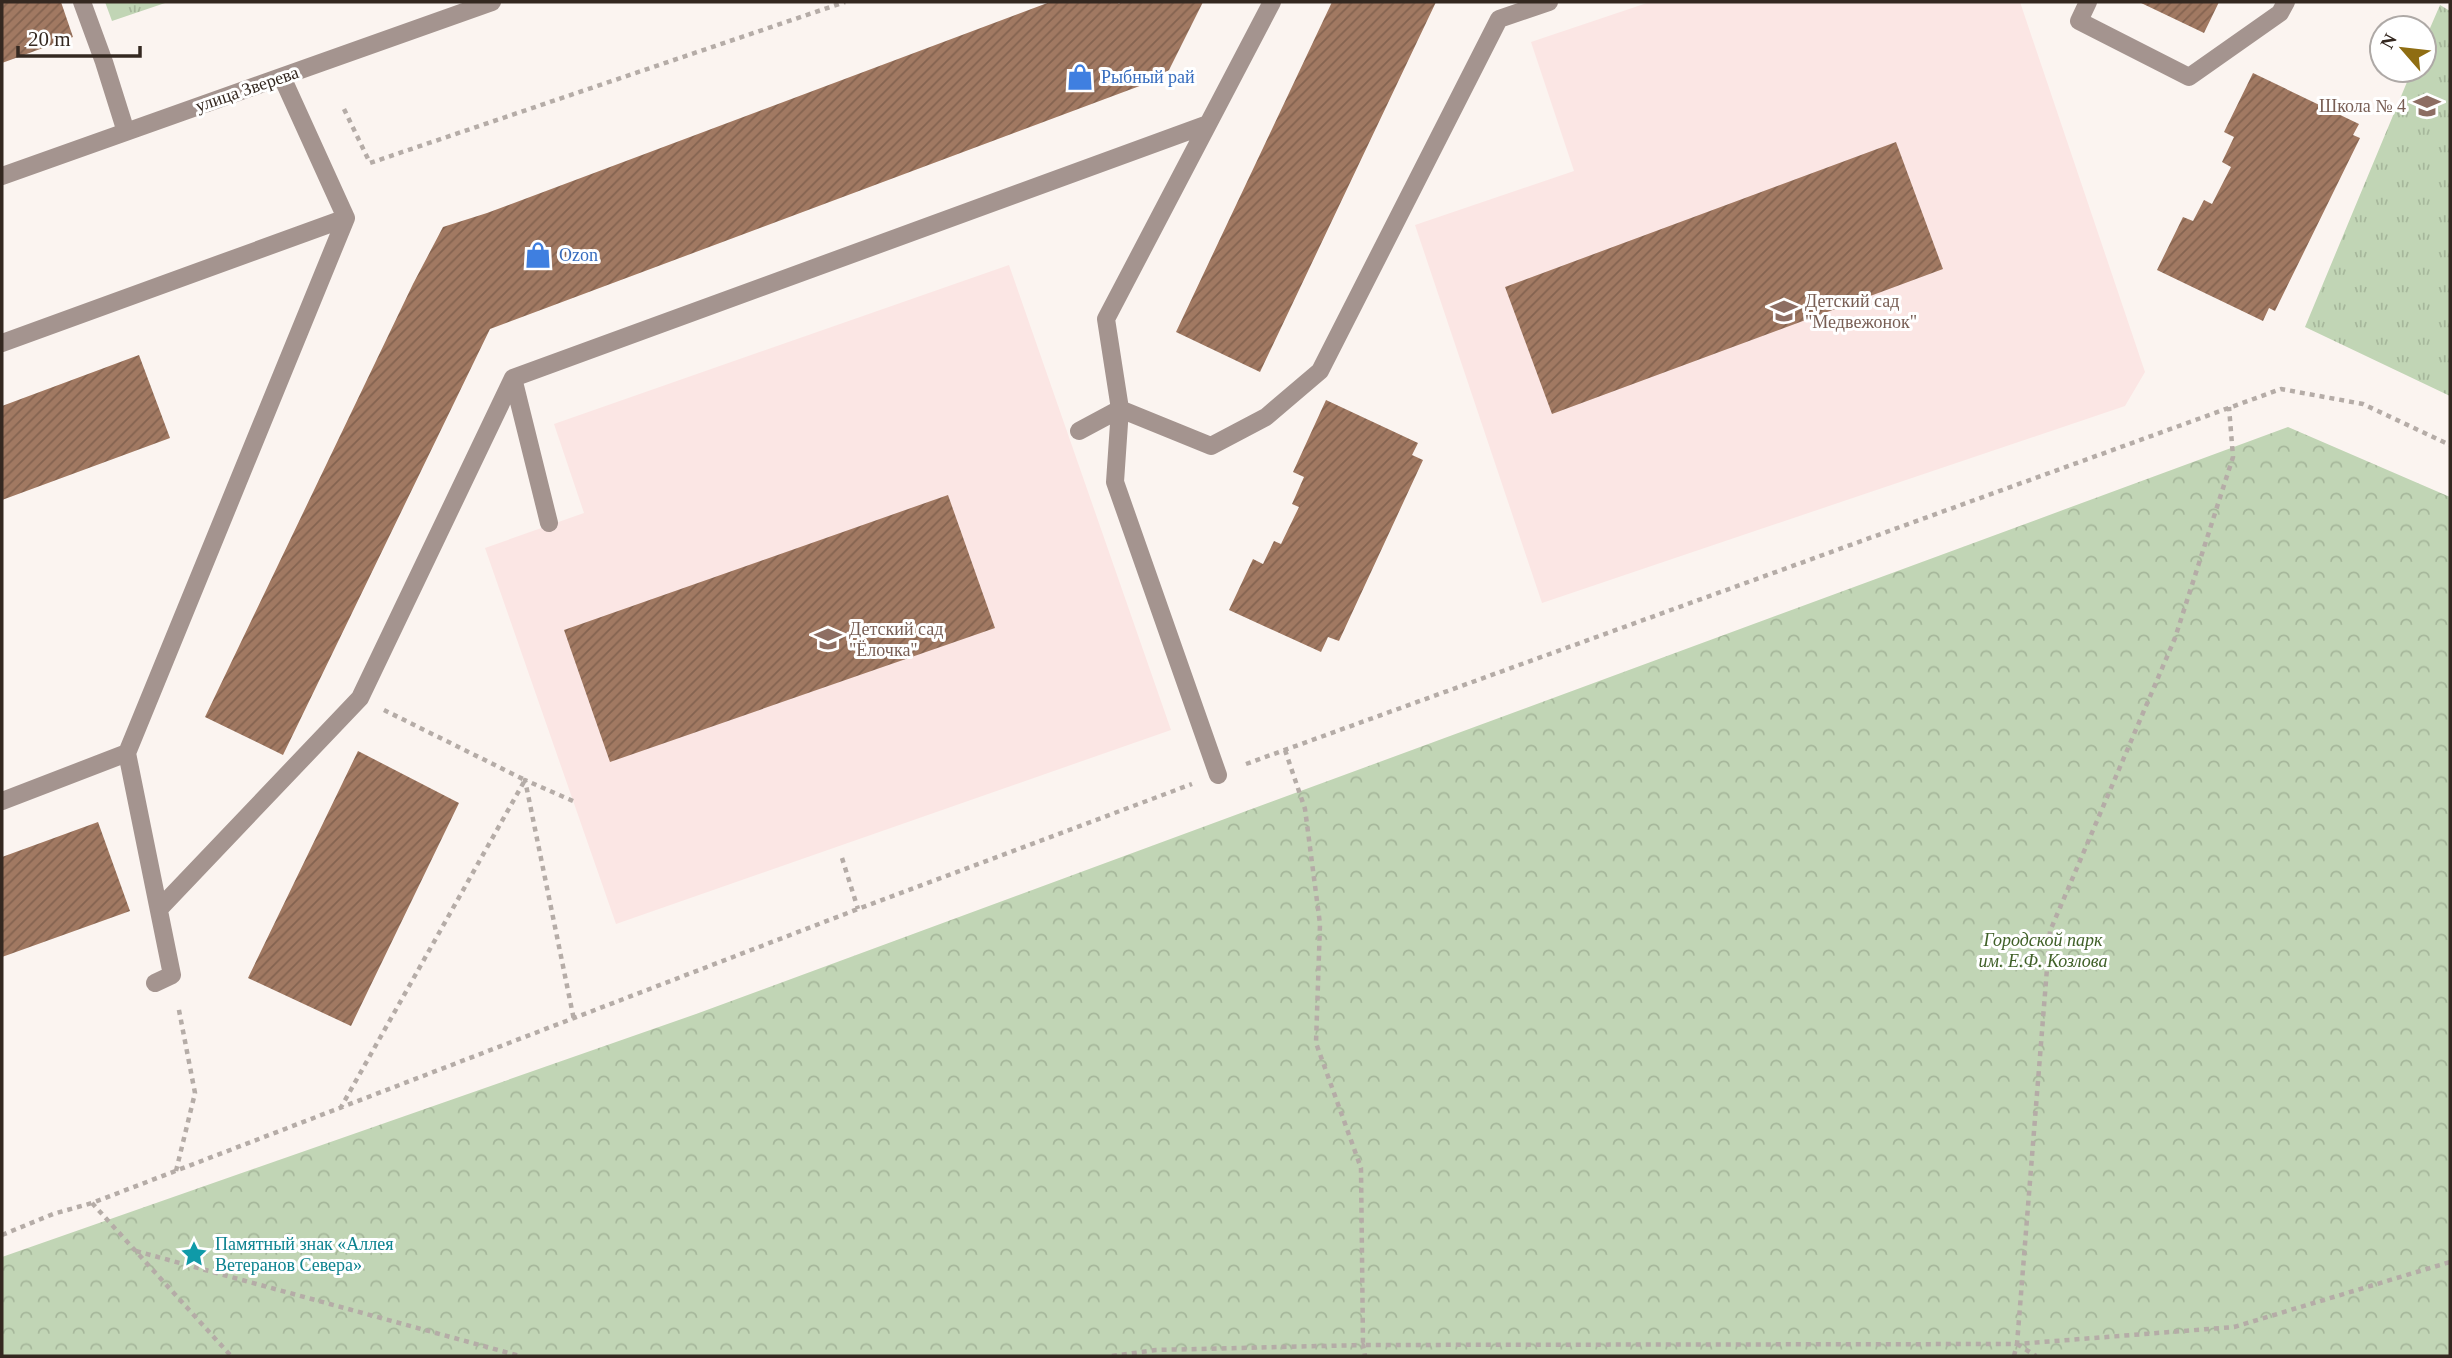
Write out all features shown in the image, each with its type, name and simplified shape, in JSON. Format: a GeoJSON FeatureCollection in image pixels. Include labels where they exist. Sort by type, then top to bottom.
{"type":"FeatureCollection","features":[{"type":"Feature","properties":{"kind":"street"},"geometry":{"type":"LineString","coordinates":[[82,2],[126,132]]}},
{"type":"Feature","properties":{"kind":"street","name":"улица Зверева"},"geometry":{"type":"LineString","coordinates":[[2,176],[492,2]]}},
{"type":"Feature","properties":{"kind":"street"},"geometry":{"type":"LineString","coordinates":[[1218,775],[1115,482],[1120,409],[1105,319],[1272,2]]}},
{"type":"Feature","properties":{"kind":"street"},"geometry":{"type":"LineString","coordinates":[[1120,409],[1211,446],[1266,417],[1320,371],[1499,19],[1549,2]]}},
{"type":"Feature","properties":{"kind":"street"},"geometry":{"type":"LineString","coordinates":[[2088,2],[2079,21],[2189,77],[2280,13],[2286,2]]}},
{"type":"Feature","properties":{"kind":"street"},"geometry":{"type":"LineString","coordinates":[[155,983],[172,975],[127,753],[346,218],[282,77]]}},
{"type":"Feature","properties":{"kind":"street"},"geometry":{"type":"LineString","coordinates":[[160,908],[360,698],[513,378],[1208,124]]}},
{"type":"Feature","properties":{"kind":"street"},"geometry":{"type":"LineString","coordinates":[[2,343],[346,218]]}},
{"type":"Feature","properties":{"kind":"street"},"geometry":{"type":"LineString","coordinates":[[513,378],[549,523]]}},
{"type":"Feature","properties":{"kind":"street"},"geometry":{"type":"LineString","coordinates":[[1079,431],[1120,409]]}},
{"type":"Feature","properties":{"kind":"street"},"geometry":{"type":"LineString","coordinates":[[2,801],[127,753]]}},
{"type":"Feature","properties":{"kind":"path"},"geometry":{"type":"LineString","coordinates":[[344,108],[370,163],[845,2]]}},
{"type":"Feature","properties":{"kind":"path"},"geometry":{"type":"LineString","coordinates":[[2014,1356],[2050,932],[2175,638],[2233,457],[2229,407]]}},
{"type":"Feature","properties":{"kind":"path"},"geometry":{"type":"LineString","coordinates":[[360,698],[573,801]]}},
{"type":"Feature","properties":{"kind":"path"},"geometry":{"type":"LineString","coordinates":[[1285,750],[1305,809],[1320,924],[1316,1043],[1361,1168],[1365,1356]]}},
{"type":"Feature","properties":{"kind":"path"},"geometry":{"type":"LineString","coordinates":[[525,780],[574,1020]]}},
{"type":"Feature","properties":{"kind":"path"},"geometry":{"type":"LineString","coordinates":[[339,1109],[525,780]]}},
{"type":"Feature","properties":{"kind":"path"},"geometry":{"type":"LineString","coordinates":[[842,858],[858,909]]}},
{"type":"Feature","properties":{"kind":"path"},"geometry":{"type":"LineString","coordinates":[[172,975],[195,1093],[176,1171]]}},
{"type":"Feature","properties":{"kind":"path"},"geometry":{"type":"LineString","coordinates":[[92,1203],[231,1356]]}},
{"type":"Feature","properties":{"kind":"path"},"geometry":{"type":"LineString","coordinates":[[136,1251],[520,1356]]}},
{"type":"Feature","properties":{"kind":"path"},"geometry":{"type":"LineString","coordinates":[[1112,1356],[1156,1350],[1363,1345],[2017,1343],[2234,1327],[2450,1262]]}},
{"type":"Feature","properties":{"kind":"path"},"geometry":{"type":"LineString","coordinates":[[2017,1343],[2036,1356]]}},
{"type":"Feature","properties":{"kind":"shaded area","name":"Детский сад \"Медвежонок\""},"geometry":{"type":"Polygon","coordinates":[[[1650,2],[2020,2],[2145,372],[2125,406],[1542,603],[1415,225],[1574,171],[1531,42],[1650,2]]]}},
{"type":"Feature","properties":{"kind":"shaded area","name":"Детский сад \"Ёлочка\""},"geometry":{"type":"Polygon","coordinates":[[[1009,265],[1171,730],[616,924],[485,548],[584,513],[554,424],[1009,265]]]}},
{"type":"Feature","properties":{"kind":"green space"},"geometry":{"type":"Polygon","coordinates":[[[105,2],[168,2],[112,21],[105,2]]]}},
{"type":"Feature","properties":{"kind":"green space"},"geometry":{"type":"Polygon","coordinates":[[[2440,5],[2450,11],[2450,396],[2305,327],[2406,84],[2438,84],[2436,14],[2440,5]]]}},
{"type":"Feature","properties":{"kind":"green space","name":"Городской парк им. Е.Ф. Козлова"},"geometry":{"type":"Polygon","coordinates":[[[2288,427],[2450,497],[2450,1356],[2,1356],[2,1257],[696,1014],[2288,427]]]}},
{"type":"Feature","properties":{"kind":"building"},"geometry":{"type":"Polygon","coordinates":[[[2,2],[61,2],[73,37],[2,63],[2,2]]]}},
{"type":"Feature","properties":{"kind":"building"},"geometry":{"type":"Polygon","coordinates":[[[1050,2],[1203,2],[1169,70],[1145,84],[490,329],[283,755],[205,717],[443,227],[487,213],[1050,2]]]}},
{"type":"Feature","properties":{"kind":"building"},"geometry":{"type":"Polygon","coordinates":[[[1332,2],[1436,2],[1260,372],[1176,332],[1332,2]]]}},
{"type":"Feature","properties":{"kind":"building"},"geometry":{"type":"Polygon","coordinates":[[[2139,2],[2219,2],[2204,33],[2139,2]]]}},
{"type":"Feature","properties":{"kind":"building"},"geometry":{"type":"Polygon","coordinates":[[[2253,73],[2359,124],[2353,135],[2360,138],[2275,311],[2269,308],[2263,321],[2157,270],[2183,217],[2193,221],[2204,200],[2212,204],[2231,167],[2222,162],[2234,137],[2224,132],[2253,73]]]}},
{"type":"Feature","properties":{"kind":"building"},"geometry":{"type":"Polygon","coordinates":[[[1896,142],[1943,269],[1552,414],[1505,287],[1896,142]]]}},
{"type":"Feature","properties":{"kind":"building"},"geometry":{"type":"Polygon","coordinates":[[[139,355],[170,438],[2,500],[2,406],[139,355]]]}},
{"type":"Feature","properties":{"kind":"building"},"geometry":{"type":"Polygon","coordinates":[[[1326,400],[1418,443],[1412,455],[1423,460],[1339,641],[1328,637],[1321,652],[1229,610],[1253,559],[1263,564],[1274,541],[1281,544],[1299,507],[1292,504],[1304,477],[1293,472],[1326,400]]]}},
{"type":"Feature","properties":{"kind":"building"},"geometry":{"type":"Polygon","coordinates":[[[948,495],[995,628],[610,762],[564,630],[948,495]]]}},
{"type":"Feature","properties":{"kind":"building"},"geometry":{"type":"Polygon","coordinates":[[[358,751],[459,803],[351,1026],[248,978],[358,751]]]}},
{"type":"Feature","properties":{"kind":"building"},"geometry":{"type":"Polygon","coordinates":[[[98,822],[130,911],[2,957],[2,857],[98,822]]]}},
{"type":"Feature","properties":{"kind":"place","name":"Рыбный рай"},"geometry":{"type":"Point","coordinates":[1080,77]}},
{"type":"Feature","properties":{"kind":"place","name":"Школа № 4"},"geometry":{"type":"Point","coordinates":[2427,106]}},
{"type":"Feature","properties":{"kind":"place","name":"Ozon"},"geometry":{"type":"Point","coordinates":[538,255]}},
{"type":"Feature","properties":{"kind":"place","name":"Детский сад \"Медвежонок\""},"geometry":{"type":"Point","coordinates":[1784,311]}},
{"type":"Feature","properties":{"kind":"place","name":"Детский сад \"Ёлочка\""},"geometry":{"type":"Point","coordinates":[828,639]}},
{"type":"Feature","properties":{"kind":"place","name":"Памятный знак «Аллея Ветеранов Севера»"},"geometry":{"type":"Point","coordinates":[194,1254]}}]}
